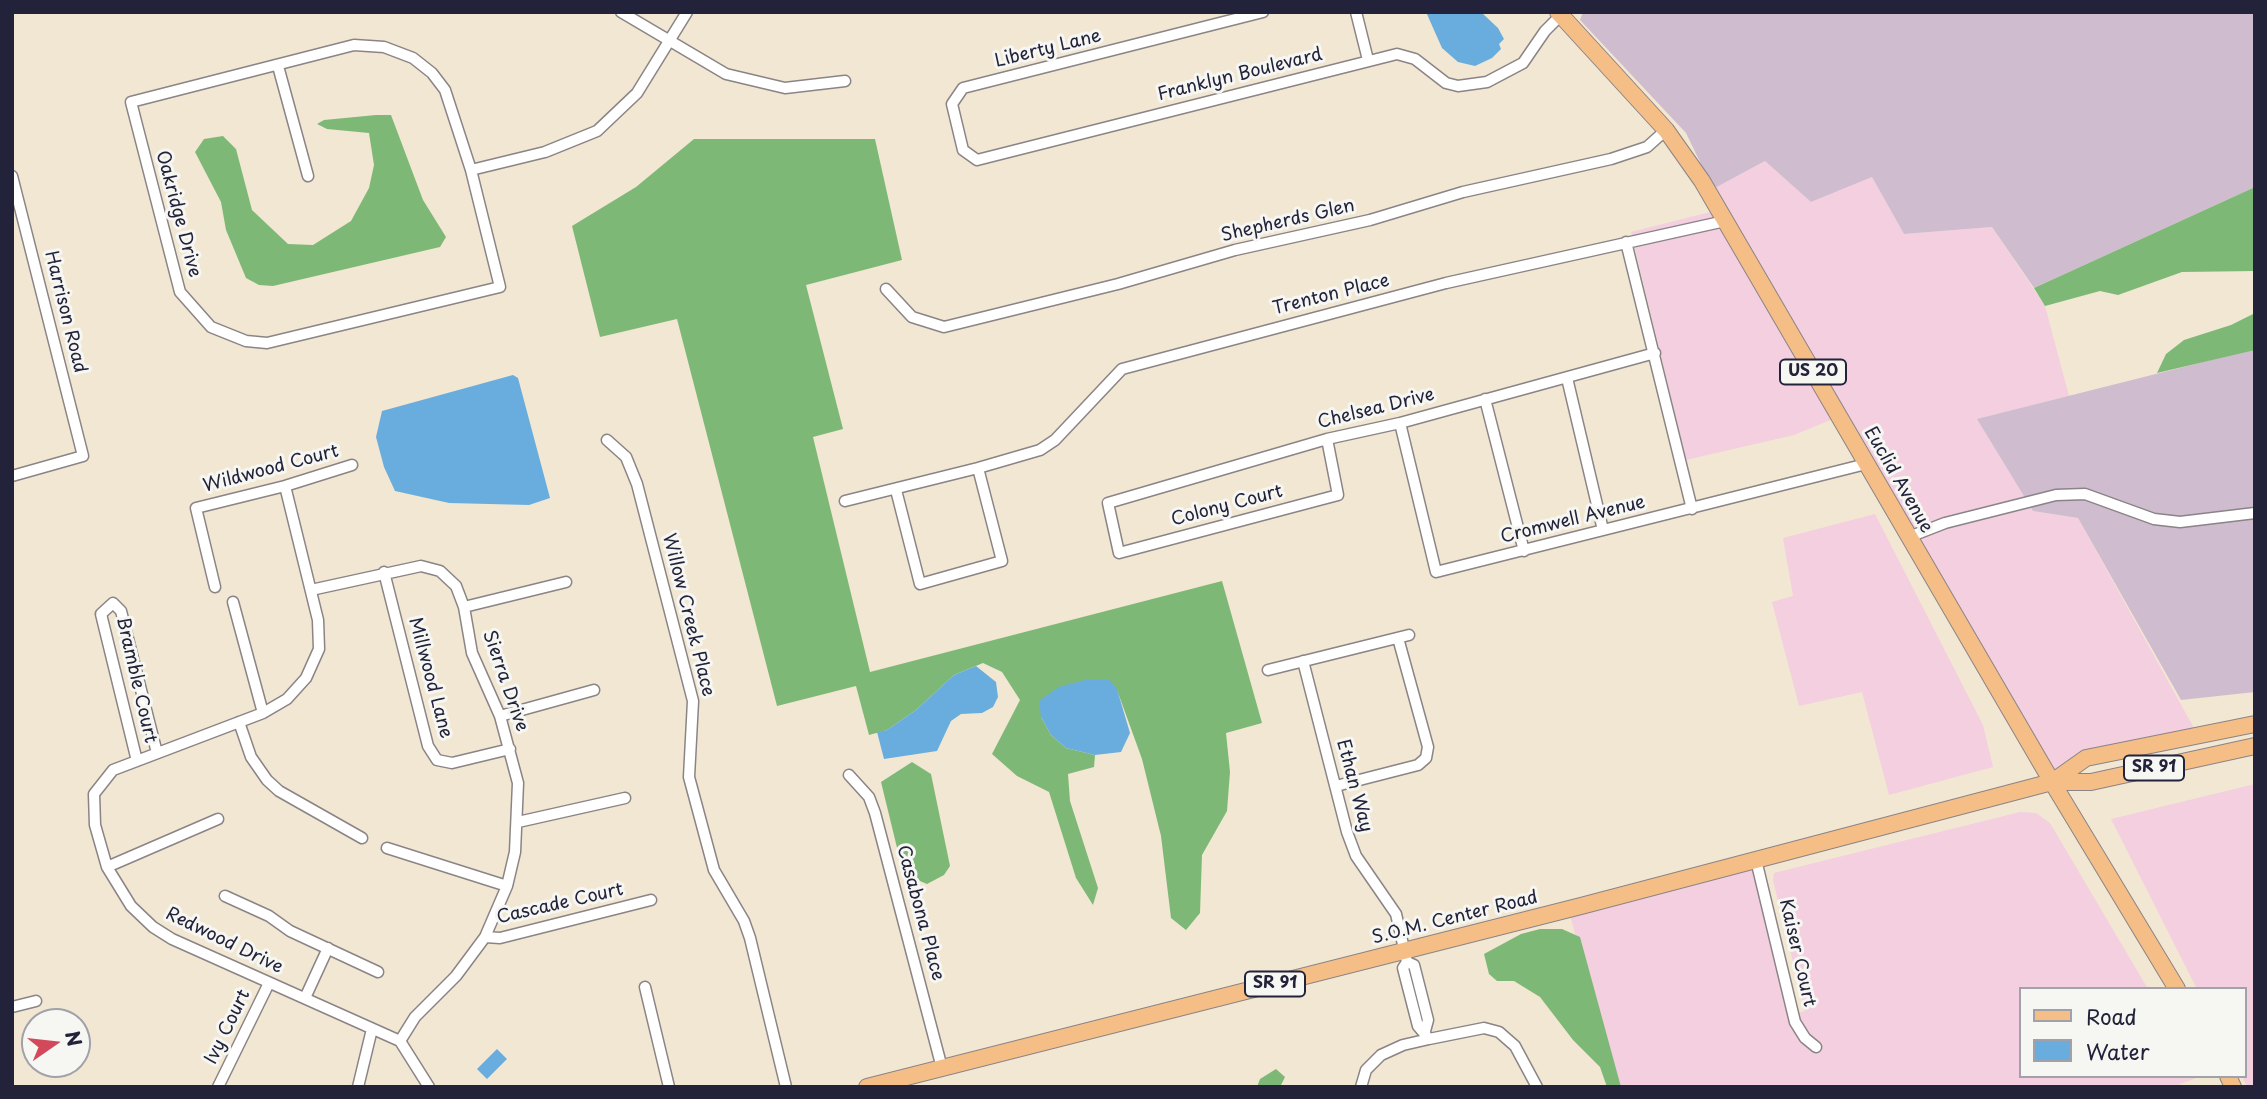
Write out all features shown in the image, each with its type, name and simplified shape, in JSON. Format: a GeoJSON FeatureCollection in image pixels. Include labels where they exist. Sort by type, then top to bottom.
{"type":"FeatureCollection","features":[{"type":"Feature","properties":{"kind":"main road","name":"Euclid Avenue"},"geometry":{"type":"LineString","coordinates":[[1561,13],[1666,130],[1724,221],[2052,782],[2176,987]]}},
{"type":"Feature","properties":{"kind":"main road","name":"S.O.M. Center Road"},"geometry":{"type":"LineString","coordinates":[[2052,782],[2086,758],[2255,724]]}},
{"type":"Feature","properties":{"kind":"main road","name":"S.O.M. Center Road"},"geometry":{"type":"LineString","coordinates":[[873,1086],[1406,956],[2052,782],[2091,782],[2255,746]]}},
{"type":"Feature","properties":{"kind":"street"},"geometry":{"type":"LineString","coordinates":[[621,12],[726,74],[785,88],[845,81]]}},
{"type":"Feature","properties":{"kind":"street"},"geometry":{"type":"LineString","coordinates":[[471,170],[545,152],[597,131],[637,93],[687,12]]}},
{"type":"Feature","properties":{"kind":"street","name":"Liberty Lane"},"geometry":{"type":"LineString","coordinates":[[963,88],[1263,12]]}},
{"type":"Feature","properties":{"kind":"street"},"geometry":{"type":"LineString","coordinates":[[1356,12],[1368,60]]}},
{"type":"Feature","properties":{"kind":"street","name":"Franklyn Boulevard"},"geometry":{"type":"LineString","coordinates":[[963,88],[952,104],[963,150],[977,160],[1397,54],[1415,59],[1446,83],[1458,86],[1488,82],[1523,62],[1561,13]]}},
{"type":"Feature","properties":{"kind":"street","name":"Oakridge Drive"},"geometry":{"type":"LineString","coordinates":[[354,45],[384,47],[413,58],[432,73],[445,90],[471,170],[500,286],[267,343],[246,341],[211,327],[180,292],[131,102],[354,45]]}},
{"type":"Feature","properties":{"kind":"street"},"geometry":{"type":"LineString","coordinates":[[278,66],[308,176]]}},
{"type":"Feature","properties":{"kind":"street","name":"Shepherds Glen"},"geometry":{"type":"LineString","coordinates":[[886,289],[912,317],[941,328],[1006,313],[1235,250],[1359,223],[1463,192],[1619,158],[1647,147],[1666,130]]}},
{"type":"Feature","properties":{"kind":"street","name":"Harrison Road"},"geometry":{"type":"LineString","coordinates":[[12,176],[83,456],[12,476]]}},
{"type":"Feature","properties":{"kind":"street","name":"Trenton Place"},"geometry":{"type":"LineString","coordinates":[[845,501],[896,490],[1040,450],[1055,440],[1122,369],[1433,287],[1724,221]]}},
{"type":"Feature","properties":{"kind":"street"},"geometry":{"type":"LineString","coordinates":[[1626,242],[1692,509]]}},
{"type":"Feature","properties":{"kind":"street","name":"Chelsea Drive"},"geometry":{"type":"LineString","coordinates":[[1108,503],[1327,439],[1400,423],[1654,353]]}},
{"type":"Feature","properties":{"kind":"street"},"geometry":{"type":"LineString","coordinates":[[1567,378],[1603,530]]}},
{"type":"Feature","properties":{"kind":"street"},"geometry":{"type":"LineString","coordinates":[[1485,399],[1524,551]]}},
{"type":"Feature","properties":{"kind":"street","name":"Cromwell Avenue"},"geometry":{"type":"LineString","coordinates":[[1400,423],[1436,572],[1866,464]]}},
{"type":"Feature","properties":{"kind":"street","name":"Colony Court"},"geometry":{"type":"LineString","coordinates":[[1108,503],[1119,553],[1338,495],[1327,439]]}},
{"type":"Feature","properties":{"kind":"street","name":"Willow Creek Place"},"geometry":{"type":"LineString","coordinates":[[607,440],[625,457],[637,484],[693,701],[689,777],[713,870],[744,921],[750,938],[786,1087]]}},
{"type":"Feature","properties":{"kind":"street","name":"Wildwood Court"},"geometry":{"type":"LineString","coordinates":[[215,587],[196,508],[285,486],[352,465]]}},
{"type":"Feature","properties":{"kind":"street"},"geometry":{"type":"LineString","coordinates":[[896,490],[920,584],[1002,561],[978,468]]}},
{"type":"Feature","properties":{"kind":"street"},"geometry":{"type":"LineString","coordinates":[[157,753],[263,713],[286,699],[306,678],[319,649],[318,620],[285,486]]}},
{"type":"Feature","properties":{"kind":"street"},"geometry":{"type":"LineString","coordinates":[[1909,537],[1945,523],[2056,495],[2085,494],[2154,519],[2180,522],[2255,513]]}},
{"type":"Feature","properties":{"kind":"street","name":"Sierra Drive"},"geometry":{"type":"LineString","coordinates":[[311,590],[421,566],[440,571],[456,586],[464,607],[472,653],[500,716],[518,783],[518,822],[507,886],[485,937]]}},
{"type":"Feature","properties":{"kind":"street","name":"Millwood Lane"},"geometry":{"type":"LineString","coordinates":[[384,572],[428,747],[437,760],[452,763],[510,749]]}},
{"type":"Feature","properties":{"kind":"street"},"geometry":{"type":"LineString","coordinates":[[464,607],[566,582]]}},
{"type":"Feature","properties":{"kind":"street","name":"Bramble Court"},"geometry":{"type":"LineString","coordinates":[[137,761],[101,614],[113,603],[121,611],[157,753]]}},
{"type":"Feature","properties":{"kind":"street"},"geometry":{"type":"LineString","coordinates":[[233,603],[263,713]]}},
{"type":"Feature","properties":{"kind":"street"},"geometry":{"type":"LineString","coordinates":[[1268,670],[1404,636],[1428,747],[1426,758],[1418,765],[1336,786]]}},
{"type":"Feature","properties":{"kind":"street","name":"Ethan Way"},"geometry":{"type":"LineString","coordinates":[[1303,661],[1356,856],[1396,914],[1406,956],[1414,965],[1428,1020],[1427,1035]]}},
{"type":"Feature","properties":{"kind":"street"},"geometry":{"type":"LineString","coordinates":[[500,716],[594,690]]}},
{"type":"Feature","properties":{"kind":"street"},"geometry":{"type":"LineString","coordinates":[[239,722],[251,757],[267,780],[279,791],[362,838]]}},
{"type":"Feature","properties":{"kind":"street","name":"Redwood Drive"},"geometry":{"type":"LineString","coordinates":[[157,753],[113,770],[94,794],[95,825],[107,867],[131,906],[153,927],[172,939],[400,1041]]}},
{"type":"Feature","properties":{"kind":"street","name":"Casabona Place"},"geometry":{"type":"LineString","coordinates":[[849,775],[869,797],[875,813],[942,1068]]}},
{"type":"Feature","properties":{"kind":"street"},"geometry":{"type":"LineString","coordinates":[[518,822],[625,798]]}},
{"type":"Feature","properties":{"kind":"street"},"geometry":{"type":"LineString","coordinates":[[107,867],[218,818]]}},
{"type":"Feature","properties":{"kind":"street"},"geometry":{"type":"LineString","coordinates":[[387,848],[507,886]]}},
{"type":"Feature","properties":{"kind":"street","name":"Kaiser Court"},"geometry":{"type":"LineString","coordinates":[[1756,860],[1795,1022],[1805,1038],[1816,1047]]}},
{"type":"Feature","properties":{"kind":"street"},"geometry":{"type":"LineString","coordinates":[[225,896],[378,972]]}},
{"type":"Feature","properties":{"kind":"street","name":"Cascade Court"},"geometry":{"type":"LineString","coordinates":[[400,1041],[415,1017],[456,976],[485,937],[500,938],[651,900]]}},
{"type":"Feature","properties":{"kind":"street"},"geometry":{"type":"LineString","coordinates":[[305,998],[328,948]]}},
{"type":"Feature","properties":{"kind":"street","name":"Ivy Court"},"geometry":{"type":"LineString","coordinates":[[218,1087],[269,983]]}},
{"type":"Feature","properties":{"kind":"street"},"geometry":{"type":"LineString","coordinates":[[645,987],[669,1087]]}},
{"type":"Feature","properties":{"kind":"street"},"geometry":{"type":"LineString","coordinates":[[12,1007],[36,1000]]}},
{"type":"Feature","properties":{"kind":"street"},"geometry":{"type":"LineString","coordinates":[[1361,1087],[1366,1070],[1381,1055],[1427,1035],[1484,1028],[1499,1032],[1515,1046],[1537,1087]]}},
{"type":"Feature","properties":{"kind":"street"},"geometry":{"type":"LineString","coordinates":[[358,1087],[372,1030]]}},
{"type":"Feature","properties":{"kind":"street"},"geometry":{"type":"LineString","coordinates":[[400,1041],[429,1087]]}},
{"type":"Feature","properties":{"kind":"shaded area"},"geometry":{"type":"Polygon","coordinates":[[[1583,12],[2255,12],[2255,187],[2034,288],[1992,227],[1904,234],[1872,177],[1811,202],[1765,161],[1713,189],[1686,133],[1580,20],[1583,12]]]}},
{"type":"Feature","properties":{"kind":"shaded area"},"geometry":{"type":"Polygon","coordinates":[[[1765,161],[1811,202],[1872,177],[1904,234],[1992,227],[2045,306],[2069,396],[1978,420],[2033,511],[2078,518],[2195,730],[2052,776],[1713,189],[1765,161]]]}},
{"type":"Feature","properties":{"kind":"shaded area"},"geometry":{"type":"Polygon","coordinates":[[[1714,211],[1833,419],[1794,435],[1686,460],[1631,232],[1714,211]]]}},
{"type":"Feature","properties":{"kind":"shaded area"},"geometry":{"type":"Polygon","coordinates":[[[2255,349],[2255,692],[2181,700],[2078,518],[2033,511],[1977,419],[2255,349]]]}},
{"type":"Feature","properties":{"kind":"shaded area"},"geometry":{"type":"Polygon","coordinates":[[[1875,514],[1983,725],[1993,767],[1889,795],[1862,692],[1799,706],[1772,602],[1793,596],[1783,538],[1875,514]]]}},
{"type":"Feature","properties":{"kind":"shaded area"},"geometry":{"type":"Polygon","coordinates":[[[2255,784],[2255,1087],[2247,1087],[2243,1078],[2246,1078],[2246,987],[2196,987],[2111,819],[2255,784]]]}},
{"type":"Feature","properties":{"kind":"shaded area"},"geometry":{"type":"Polygon","coordinates":[[[2020,812],[2036,813],[2050,823],[2147,987],[2018,987],[2018,1078],[2196,1078],[2173,1087],[1616,1087],[1570,915],[1754,865],[1791,1015],[1805,1011],[1773,880],[1774,873],[2020,812]]]}},
{"type":"Feature","properties":{"kind":"green space"},"geometry":{"type":"Polygon","coordinates":[[[391,115],[423,200],[446,237],[440,247],[273,286],[259,285],[246,278],[226,230],[221,202],[195,152],[204,139],[223,136],[236,149],[252,210],[288,244],[313,245],[351,221],[369,188],[374,165],[369,133],[327,129],[317,124],[324,120],[391,115]]]}},
{"type":"Feature","properties":{"kind":"green space"},"geometry":{"type":"Polygon","coordinates":[[[694,139],[875,139],[902,260],[806,285],[843,429],[813,437],[870,672],[1222,581],[1262,723],[1226,733],[1230,772],[1227,811],[1202,855],[1200,913],[1186,930],[1171,918],[1161,836],[1142,759],[1117,690],[1041,717],[1051,735],[1066,748],[1095,755],[1094,767],[1068,774],[1070,801],[1098,888],[1093,905],[1076,878],[1049,792],[1017,776],[992,754],[1020,700],[1002,672],[983,663],[954,675],[916,710],[887,730],[869,735],[856,686],[777,706],[677,319],[600,337],[572,226],[636,187],[694,139]]]}},
{"type":"Feature","properties":{"kind":"green space"},"geometry":{"type":"Polygon","coordinates":[[[2255,187],[2255,271],[2182,272],[2118,295],[2100,291],[2045,306],[2034,288],[2255,187]]]}},
{"type":"Feature","properties":{"kind":"green space"},"geometry":{"type":"Polygon","coordinates":[[[2255,313],[2255,350],[2157,373],[2166,354],[2184,340],[2231,325],[2255,313]]]}},
{"type":"Feature","properties":{"kind":"green space"},"geometry":{"type":"Polygon","coordinates":[[[912,762],[931,774],[950,866],[944,875],[927,884],[920,881],[900,860],[881,782],[912,762]]]}},
{"type":"Feature","properties":{"kind":"green space"},"geometry":{"type":"Polygon","coordinates":[[[1540,929],[1562,929],[1580,937],[1621,1087],[1607,1087],[1600,1067],[1573,1040],[1540,997],[1514,981],[1497,981],[1489,974],[1484,954],[1521,934],[1540,929]]]}},
{"type":"Feature","properties":{"kind":"green space"},"geometry":{"type":"Polygon","coordinates":[[[1276,1069],[1285,1077],[1280,1087],[1257,1087],[1260,1079],[1276,1069]]]}},
{"type":"Feature","properties":{"kind":"water"},"geometry":{"type":"Polygon","coordinates":[[[1426,12],[1481,12],[1498,28],[1504,39],[1499,44],[1501,49],[1492,58],[1475,66],[1458,62],[1442,48],[1426,12]]]}},
{"type":"Feature","properties":{"kind":"water"},"geometry":{"type":"Polygon","coordinates":[[[513,375],[518,378],[550,498],[529,505],[449,503],[395,491],[384,467],[376,437],[382,411],[513,375]]]}},
{"type":"Feature","properties":{"kind":"water"},"geometry":{"type":"Polygon","coordinates":[[[976,666],[996,682],[998,697],[993,707],[982,713],[961,714],[951,721],[937,751],[884,759],[877,732],[887,730],[916,710],[954,675],[976,666]]]}},
{"type":"Feature","properties":{"kind":"water"},"geometry":{"type":"Polygon","coordinates":[[[1088,679],[1109,680],[1117,689],[1130,733],[1121,752],[1095,755],[1066,748],[1051,735],[1041,717],[1039,701],[1059,687],[1088,679]]]}},
{"type":"Feature","properties":{"kind":"water"},"geometry":{"type":"Polygon","coordinates":[[[497,1049],[507,1059],[487,1079],[477,1069],[497,1049]]]}}]}
